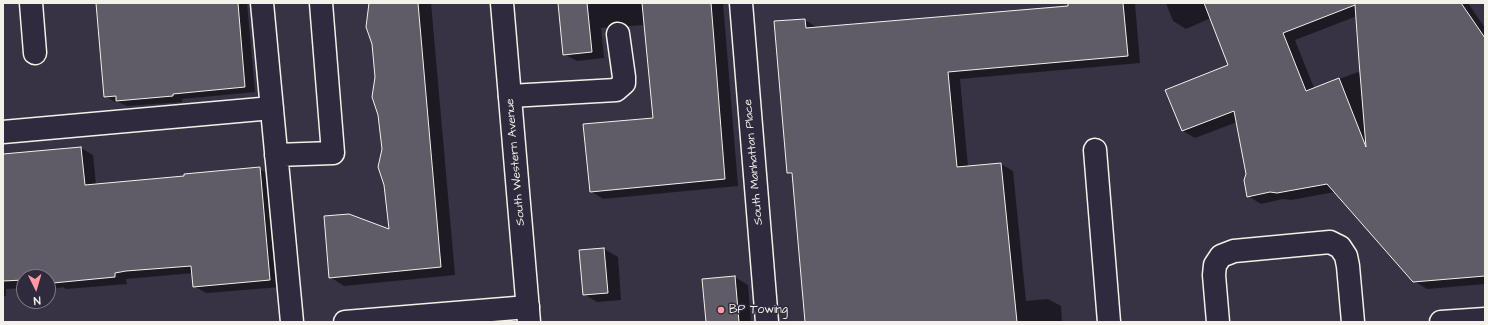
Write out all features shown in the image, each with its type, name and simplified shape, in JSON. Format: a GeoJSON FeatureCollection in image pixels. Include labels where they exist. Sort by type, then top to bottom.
{"type":"FeatureCollection","features":[{"type":"Feature","properties":{"kind":"street"},"geometry":{"type":"LineString","coordinates":[[31,3],[35,53]]}},
{"type":"Feature","properties":{"kind":"street"},"geometry":{"type":"LineString","coordinates":[[262,3],[292,322]]}},
{"type":"Feature","properties":{"kind":"street"},"geometry":{"type":"LineString","coordinates":[[276,155],[333,153],[321,3]]}},
{"type":"Feature","properties":{"kind":"street","name":"South Western Avenue"},"geometry":{"type":"LineString","coordinates":[[502,3],[529,314]]}},
{"type":"Feature","properties":{"kind":"street","name":"South Manhattan Place"},"geometry":{"type":"LineString","coordinates":[[741,3],[767,322]]}},
{"type":"Feature","properties":{"kind":"street"},"geometry":{"type":"LineString","coordinates":[[510,96],[616,90],[624,83],[618,34]]}},
{"type":"Feature","properties":{"kind":"street"},"geometry":{"type":"LineString","coordinates":[[3,132],[272,108]]}},
{"type":"Feature","properties":{"kind":"street"},"geometry":{"type":"LineString","coordinates":[[1095,150],[1109,322]]}},
{"type":"Feature","properties":{"kind":"street"},"geometry":{"type":"LineString","coordinates":[[1218,322],[1214,275],[1215,265],[1221,256],[1234,251],[1330,242],[1340,247],[1346,256],[1353,322]]}},
{"type":"Feature","properties":{"kind":"street"},"geometry":{"type":"LineString","coordinates":[[345,322],[529,314]]}},
{"type":"Feature","properties":{"kind":"street"},"geometry":{"type":"LineString","coordinates":[[1441,322],[1485,319]]}},
{"type":"Feature","properties":{"kind":"building"},"geometry":{"type":"Polygon","coordinates":[[[96,3],[238,3],[245,87],[116,101],[116,96],[104,97],[96,3]]]}},
{"type":"Feature","properties":{"kind":"building"},"geometry":{"type":"Polygon","coordinates":[[[369,3],[418,3],[441,267],[329,278],[324,216],[349,214],[389,229],[384,185],[378,167],[382,149],[378,115],[372,97],[375,77],[372,44],[366,27],[369,3]]]}},
{"type":"Feature","properties":{"kind":"building"},"geometry":{"type":"Polygon","coordinates":[[[558,3],[587,3],[592,52],[563,55],[558,3]]]}},
{"type":"Feature","properties":{"kind":"building"},"geometry":{"type":"Polygon","coordinates":[[[642,3],[711,3],[725,179],[590,192],[583,124],[653,118],[642,3]]]}},
{"type":"Feature","properties":{"kind":"building"},"geometry":{"type":"Polygon","coordinates":[[[1068,3],[1123,3],[1128,56],[948,72],[957,167],[1001,163],[1017,322],[805,322],[792,173],[787,173],[774,21],[805,19],[806,28],[1068,6],[1068,3]]]}},
{"type":"Feature","properties":{"kind":"building"},"geometry":{"type":"Polygon","coordinates":[[[1204,3],[1461,3],[1485,38],[1485,276],[1413,282],[1327,184],[1277,193],[1270,192],[1247,197],[1244,180],[1246,174],[1234,111],[1182,131],[1165,90],[1228,65],[1204,3]],[[1355,5],[1283,33],[1306,91],[1339,78],[1366,147],[1355,5]]]}},
{"type":"Feature","properties":{"kind":"building"},"geometry":{"type":"Polygon","coordinates":[[[81,147],[85,185],[260,167],[270,280],[193,287],[191,266],[126,271],[115,273],[115,277],[56,283],[56,269],[16,269],[16,280],[3,281],[3,154],[81,147]]]}},
{"type":"Feature","properties":{"kind":"building"},"geometry":{"type":"Polygon","coordinates":[[[604,248],[608,293],[583,295],[579,250],[604,248]]]}},
{"type":"Feature","properties":{"kind":"building"},"geometry":{"type":"Polygon","coordinates":[[[735,276],[739,322],[706,322],[702,279],[735,276]]]}},
{"type":"Feature","properties":{"kind":"place","name":"BP Towing"},"geometry":{"type":"Point","coordinates":[721,310]}}]}
